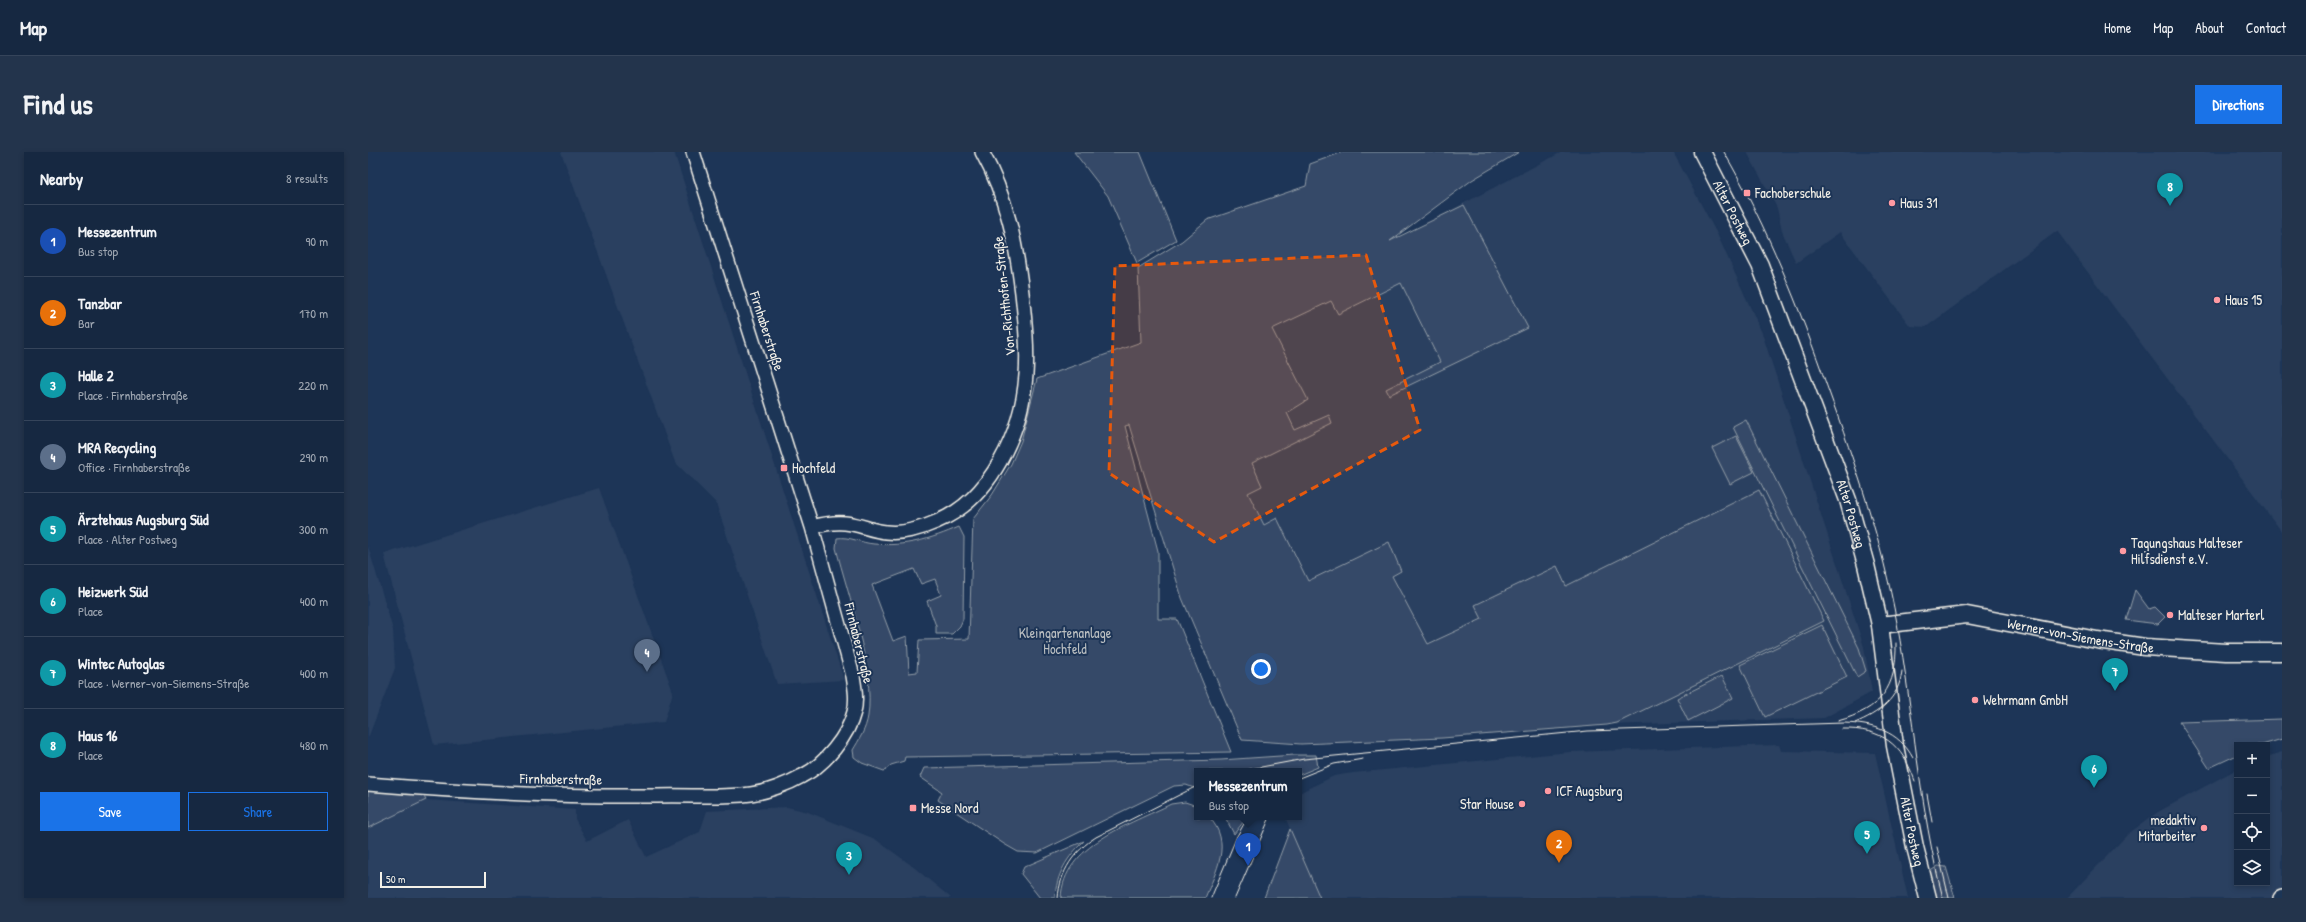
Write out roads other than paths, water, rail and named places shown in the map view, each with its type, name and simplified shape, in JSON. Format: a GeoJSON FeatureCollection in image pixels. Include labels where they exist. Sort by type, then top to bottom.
{"type":"FeatureCollection","features":[{"type":"Feature","properties":{"kind":"street","name":"Firnhaberstraße"},"geometry":{"type":"LineString","coordinates":[[368,784],[497,793],[636,796],[752,794],[803,776],[814,769],[847,729],[854,711],[856,696],[853,676],[812,527],[693,152]]}},
{"type":"Feature","properties":{"kind":"street","name":"Von-Richthofen-Straße"},"geometry":{"type":"LineString","coordinates":[[812,527],[830,523],[846,523],[873,530],[902,532],[937,522],[956,512],[980,490],[991,476],[1008,443],[1023,396],[1026,375],[1024,307],[1012,228],[1001,194],[982,152]]}},
{"type":"Feature","properties":{"kind":"street","name":"Alter Postweg"},"geometry":{"type":"LineString","coordinates":[[1702,152],[1760,264],[1848,500],[1866,565],[1880,625],[1895,746],[1914,840],[1928,898]]}},
{"type":"Feature","properties":{"kind":"street","name":"Werner-von-Siemens-Straße"},"geometry":{"type":"LineString","coordinates":[[1880,625],[1967,615],[2089,639],[2145,647],[2226,652],[2282,652]]}},
{"type":"Feature","properties":{"kind":"tram line"},"geometry":{"type":"LineString","coordinates":[[1724,152],[1769,239],[1794,298],[1848,447],[1876,534],[1897,623],[1922,795],[1943,898]]}},
{"type":"Feature","properties":{"kind":"tram line"},"geometry":{"type":"LineString","coordinates":[[1838,721],[1865,710],[1876,703],[1884,694],[1893,672],[1896,659],[1896,643]]}},
{"type":"Feature","properties":{"kind":"tram line"},"geometry":{"type":"LineString","coordinates":[[1855,723],[1872,715],[1886,704],[1897,690],[1902,671]]}},
{"type":"Feature","properties":{"kind":"tram line"},"geometry":{"type":"LineString","coordinates":[[1256,768],[1304,759],[1588,731],[1844,723],[1875,727],[1893,735],[1907,749],[1913,758]]}},
{"type":"Feature","properties":{"kind":"tram line"},"geometry":{"type":"LineString","coordinates":[[1842,729],[1856,729],[1868,732],[1879,735],[1889,741],[1904,757],[1915,781]]}},
{"type":"Feature","properties":{"kind":"tram line"},"geometry":{"type":"LineString","coordinates":[[1302,777],[1334,764],[1363,759]]}},
{"type":"Feature","properties":{"kind":"tram line"},"geometry":{"type":"LineString","coordinates":[[1058,898],[1059,888],[1065,871],[1075,855],[1088,843],[1096,837],[1194,788]]}},
{"type":"Feature","properties":{"kind":"tram line"},"geometry":{"type":"LineString","coordinates":[[1927,794],[1932,822]]}},
{"type":"Feature","properties":{"kind":"tram line"},"geometry":{"type":"LineString","coordinates":[[1211,898],[1237,836],[1246,820]]}},
{"type":"Feature","properties":{"kind":"tram line"},"geometry":{"type":"LineString","coordinates":[[1235,898],[1269,820]]}},
{"type":"Feature","properties":{"kind":"tram line"},"geometry":{"type":"LineString","coordinates":[[1937,847],[1949,898]]}},
{"type":"Feature","properties":{"kind":"place","name":"Fachoberschule"},"geometry":{"type":"Point","coordinates":[1747,193]}},
{"type":"Feature","properties":{"kind":"place","name":"Haus 31"},"geometry":{"type":"Point","coordinates":[1892,203]}},
{"type":"Feature","properties":{"kind":"place","name":"Haus 16"},"geometry":{"type":"Point","coordinates":[2170,206]}},
{"type":"Feature","properties":{"kind":"place","name":"Haus 15"},"geometry":{"type":"Point","coordinates":[2217,300]}},
{"type":"Feature","properties":{"kind":"place","name":"Hochfeld"},"geometry":{"type":"Point","coordinates":[784,468]}},
{"type":"Feature","properties":{"kind":"place","name":"Tagungshaus Malteser Hilfsdienst e.V."},"geometry":{"type":"Point","coordinates":[2123,551]}},
{"type":"Feature","properties":{"kind":"place","name":"Malteser Marterl"},"geometry":{"type":"Point","coordinates":[2170,615]}},
{"type":"Feature","properties":{"kind":"place","name":"MRA Recycling"},"geometry":{"type":"Point","coordinates":[647,672]}},
{"type":"Feature","properties":{"kind":"place","name":"Wintec Autoglas"},"geometry":{"type":"Point","coordinates":[2115,691]}},
{"type":"Feature","properties":{"kind":"place","name":"Wehrmann GmbH"},"geometry":{"type":"Point","coordinates":[1975,700]}},
{"type":"Feature","properties":{"kind":"place","name":"Heizwerk Süd"},"geometry":{"type":"Point","coordinates":[2094,788]}},
{"type":"Feature","properties":{"kind":"place","name":"ICF Augsburg"},"geometry":{"type":"Point","coordinates":[1548,791]}},
{"type":"Feature","properties":{"kind":"place","name":"Star House"},"geometry":{"type":"Point","coordinates":[1522,804]}},
{"type":"Feature","properties":{"kind":"place","name":"Messe Nord"},"geometry":{"type":"Point","coordinates":[913,808]}},
{"type":"Feature","properties":{"kind":"place","name":"medaktiv Mitarbeiter"},"geometry":{"type":"Point","coordinates":[2204,828]}},
{"type":"Feature","properties":{"kind":"place","name":"Ärztehaus Augsburg Süd"},"geometry":{"type":"Point","coordinates":[1867,854]}},
{"type":"Feature","properties":{"kind":"place","name":"Tanzbar"},"geometry":{"type":"Point","coordinates":[1559,863]}},
{"type":"Feature","properties":{"kind":"place","name":"Messezentrum"},"geometry":{"type":"Point","coordinates":[1248,866]}},
{"type":"Feature","properties":{"kind":"place","name":"Halle 2"},"geometry":{"type":"Point","coordinates":[849,875]}},
{"type":"Feature","properties":{"kind":"park label","name":"Kleingartenanlage Hochfeld"},"geometry":{"type":"Point","coordinates":[1065,642]}}]}
